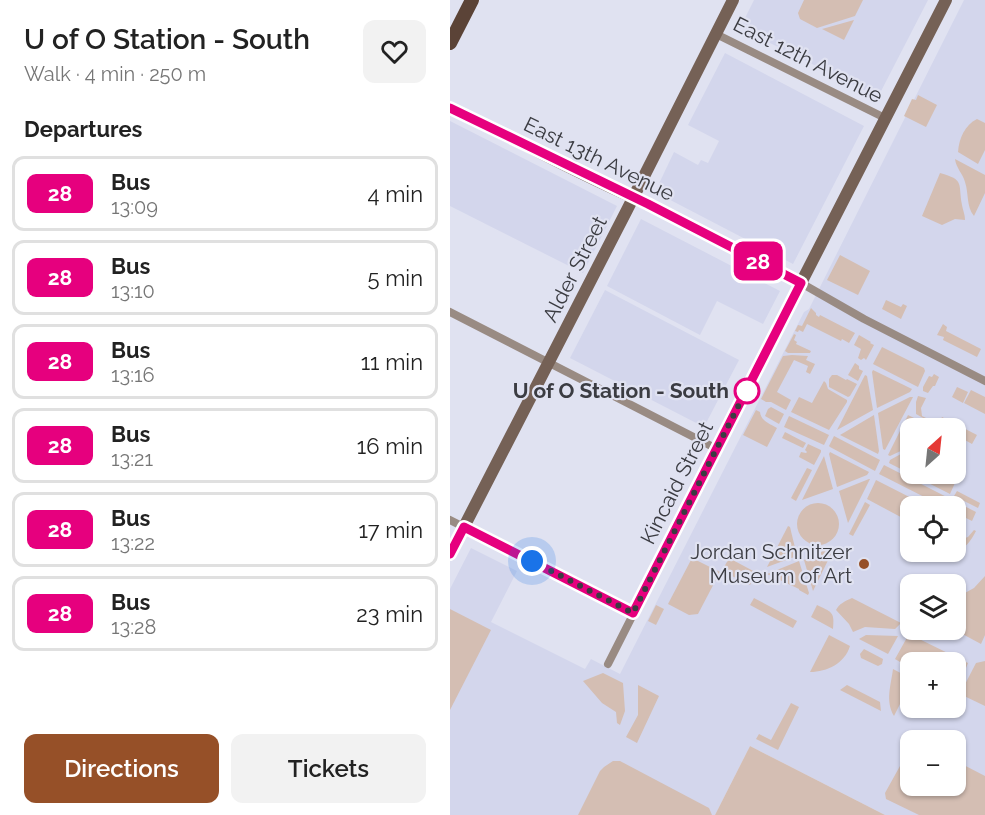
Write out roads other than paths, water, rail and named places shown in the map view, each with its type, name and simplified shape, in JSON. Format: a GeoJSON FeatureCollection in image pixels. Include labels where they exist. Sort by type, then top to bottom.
{"type":"FeatureCollection","features":[{"type":"Feature","properties":{"kind":"main road"},"geometry":{"type":"LineString","coordinates":[[450,43],[472,0]]}},
{"type":"Feature","properties":{"kind":"street","name":"Alder Street"},"geometry":{"type":"LineString","coordinates":[[450,555],[733,0]]}},
{"type":"Feature","properties":{"kind":"street","name":"Kincaid Street"},"geometry":{"type":"LineString","coordinates":[[608,664],[946,0]]}},
{"type":"Feature","properties":{"kind":"street","name":"East 12th Avenue"},"geometry":{"type":"LineString","coordinates":[[716,34],[885,118]]}},
{"type":"Feature","properties":{"kind":"street","name":"East 13th Avenue"},"geometry":{"type":"LineString","coordinates":[[450,108],[801,283],[864,319],[985,381]]}},
{"type":"Feature","properties":{"kind":"street"},"geometry":{"type":"LineString","coordinates":[[450,312],[717,449]]}},
{"type":"Feature","properties":{"kind":"street"},"geometry":{"type":"LineString","coordinates":[[450,520],[633,613]]}},
{"type":"Feature","properties":{"kind":"place","name":"U of O Station - South"},"geometry":{"type":"Point","coordinates":[747,391]}},
{"type":"Feature","properties":{"kind":"place","name":"Jordan Schnitzer Museum of Art"},"geometry":{"type":"Point","coordinates":[864,564]}}]}
